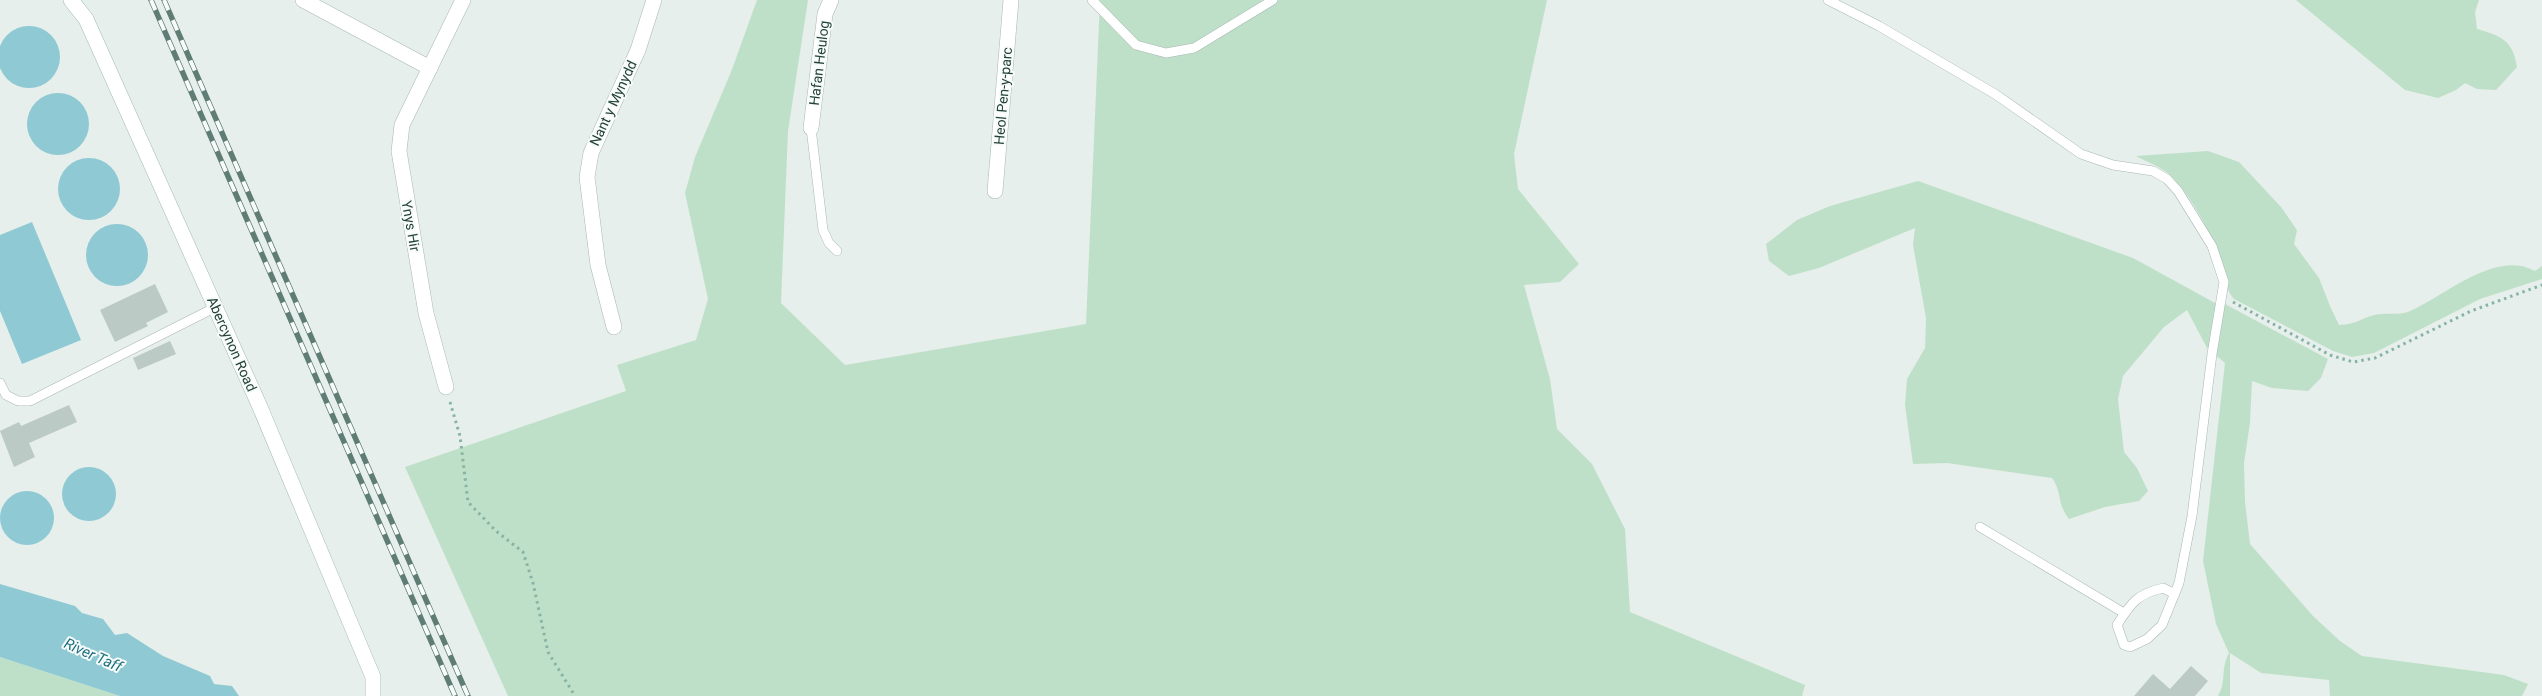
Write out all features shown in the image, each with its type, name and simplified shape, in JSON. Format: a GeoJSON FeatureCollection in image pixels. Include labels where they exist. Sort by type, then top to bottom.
{"type":"FeatureCollection","features":[{"type":"Feature","properties":{"kind":"street","name":"Abercynon Road"},"geometry":{"type":"LineString","coordinates":[[70,0],[86,19],[260,407],[373,677],[373,696]]}},
{"type":"Feature","properties":{"kind":"street"},"geometry":{"type":"LineString","coordinates":[[303,0],[430,68]]}},
{"type":"Feature","properties":{"kind":"street","name":"Ynys Hir"},"geometry":{"type":"LineString","coordinates":[[446,387],[426,313],[399,151],[402,124],[463,0]]}},
{"type":"Feature","properties":{"kind":"street","name":"Nant y Mynydd"},"geometry":{"type":"LineString","coordinates":[[614,327],[598,265],[587,177],[591,152],[638,50],[654,0]]}},
{"type":"Feature","properties":{"kind":"street","name":"Hafan Heulog"},"geometry":{"type":"LineString","coordinates":[[811,128],[825,14],[831,0]]}},
{"type":"Feature","properties":{"kind":"street","name":"Heol Pen-y-parc"},"geometry":{"type":"LineString","coordinates":[[996,191],[1010,0]]}},
{"type":"Feature","properties":{"kind":"lane"},"geometry":{"type":"LineString","coordinates":[[1092,0],[1136,45],[1166,53],[1194,48],[1273,0]]}},
{"type":"Feature","properties":{"kind":"lane"},"geometry":{"type":"LineString","coordinates":[[1828,0],[1879,26],[1995,94],[2081,154],[2113,165],[2153,171],[2167,179],[2178,191],[2212,246],[2224,282],[2212,354],[2192,516],[2179,583],[2175,594],[2162,625],[2147,639],[2130,647],[2124,645],[2117,625],[2132,601],[2149,591],[2163,588],[2175,594]]}},
{"type":"Feature","properties":{"kind":"lane"},"geometry":{"type":"LineString","coordinates":[[811,128],[823,230],[829,243],[837,251]]}},
{"type":"Feature","properties":{"kind":"lane"},"geometry":{"type":"LineString","coordinates":[[0,383],[6,396],[18,401],[30,402],[216,307]]}},
{"type":"Feature","properties":{"kind":"lane"},"geometry":{"type":"LineString","coordinates":[[1980,528],[2124,613]]}},
{"type":"Feature","properties":{"kind":"path"},"geometry":{"type":"LineString","coordinates":[[2222,294],[2247,311],[2330,356],[2353,362],[2374,358],[2470,311],[2542,285]]}},
{"type":"Feature","properties":{"kind":"path"},"geometry":{"type":"LineString","coordinates":[[446,387],[460,436],[468,502],[496,530],[523,552],[535,591],[548,652],[575,696]]}},
{"type":"Feature","properties":{"kind":"green space"},"geometry":{"type":"Polygon","coordinates":[[[757,0],[808,0],[788,131],[781,303],[845,365],[1086,324],[1100,0],[1547,0],[1514,154],[1518,189],[1579,264],[1560,282],[1524,285],[1550,379],[1557,429],[1592,464],[1625,529],[1630,612],[1805,685],[1802,696],[508,696],[405,467],[626,391],[617,365],[696,340],[708,299],[685,193],[695,157],[731,72],[757,0]]]}},
{"type":"Feature","properties":{"kind":"green space"},"geometry":{"type":"Polygon","coordinates":[[[2296,0],[2479,0],[2475,12],[2477,29],[2499,37],[2509,45],[2517,67],[2496,90],[2477,89],[2465,83],[2456,90],[2438,98],[2405,90],[2296,0]]]}},
{"type":"Feature","properties":{"kind":"green space"},"geometry":{"type":"Polygon","coordinates":[[[2208,151],[2239,162],[2281,207],[2297,230],[2294,244],[2319,278],[2339,325],[2379,314],[2406,312],[2471,277],[2487,270],[2504,266],[2520,266],[2535,271],[2542,266],[2542,279],[2480,299],[2374,353],[2352,357],[2333,351],[2234,299],[2226,285],[2219,256],[2205,224],[2184,190],[2169,174],[2136,156],[2208,151]]]}},
{"type":"Feature","properties":{"kind":"green space"},"geometry":{"type":"Polygon","coordinates":[[[1918,181],[2133,258],[2215,303],[2225,304],[2328,359],[2321,378],[2308,391],[2272,388],[2252,381],[2250,423],[2244,463],[2245,502],[2250,544],[2313,616],[2340,641],[2362,656],[2504,675],[2528,684],[2522,696],[2330,696],[2329,680],[2261,673],[2230,653],[2230,696],[2218,696],[2229,653],[2216,624],[2203,561],[2225,363],[2207,348],[2187,310],[2164,327],[2123,376],[2118,399],[2124,452],[2137,468],[2148,491],[2139,501],[2105,507],[2069,519],[2062,508],[2052,478],[1947,463],[1913,464],[1905,405],[1907,379],[1925,348],[1926,318],[1913,245],[1915,228],[1819,268],[1789,276],[1769,261],[1766,244],[1797,220],[1830,206],[1918,181]]]}},
{"type":"Feature","properties":{"kind":"green space"},"geometry":{"type":"Polygon","coordinates":[[[0,657],[120,696],[0,696],[0,657]]]}},
{"type":"Feature","properties":{"kind":"water"},"geometry":{"type":"Polygon","coordinates":[[[29,26],[41,29],[51,35],[57,45],[60,57],[57,69],[51,79],[41,85],[29,88],[17,85],[7,79],[1,69],[-2,57],[1,45],[7,35],[17,29],[29,26]]]}},
{"type":"Feature","properties":{"kind":"water"},"geometry":{"type":"Polygon","coordinates":[[[58,93],[75,98],[80,102],[84,107],[89,124],[84,141],[80,146],[75,150],[58,155],[41,150],[36,146],[32,141],[27,124],[32,107],[36,102],[41,98],[58,93]]]}},
{"type":"Feature","properties":{"kind":"water"},"geometry":{"type":"Polygon","coordinates":[[[89,158],[106,163],[111,167],[115,172],[120,189],[115,206],[111,211],[106,215],[89,220],[72,215],[67,211],[63,206],[58,189],[63,172],[67,167],[72,163],[89,158]]]}},
{"type":"Feature","properties":{"kind":"water"},"geometry":{"type":"Polygon","coordinates":[[[32,222],[81,340],[22,364],[0,311],[0,235],[32,222]]]}},
{"type":"Feature","properties":{"kind":"water"},"geometry":{"type":"Polygon","coordinates":[[[117,224],[134,229],[139,233],[143,238],[148,255],[143,272],[139,277],[134,281],[117,286],[100,281],[95,277],[91,272],[86,255],[91,238],[95,233],[100,229],[117,224]]]}},
{"type":"Feature","properties":{"kind":"water"},"geometry":{"type":"Polygon","coordinates":[[[89,467],[99,469],[108,475],[114,484],[116,494],[114,504],[108,513],[99,519],[89,521],[79,519],[70,513],[64,504],[62,494],[64,484],[70,475],[79,469],[89,467]]]}},
{"type":"Feature","properties":{"kind":"water"},"geometry":{"type":"Polygon","coordinates":[[[27,491],[37,493],[46,499],[52,508],[54,518],[52,528],[46,537],[37,543],[27,545],[17,543],[8,537],[2,528],[0,518],[2,508],[8,499],[17,493],[27,491]]]}},
{"type":"Feature","properties":{"kind":"water","name":"River Taff"},"geometry":{"type":"Polygon","coordinates":[[[0,584],[75,606],[82,613],[103,619],[115,635],[127,633],[163,656],[210,676],[214,684],[232,686],[239,696],[120,696],[0,657],[0,584]]]}},
{"type":"Feature","properties":{"kind":"building"},"geometry":{"type":"Polygon","coordinates":[[[155,284],[168,312],[146,323],[148,326],[115,342],[100,310],[155,284]]]}},
{"type":"Feature","properties":{"kind":"building"},"geometry":{"type":"Polygon","coordinates":[[[170,341],[176,354],[138,370],[133,358],[170,341]]]}},
{"type":"Feature","properties":{"kind":"building"},"geometry":{"type":"Polygon","coordinates":[[[69,405],[77,422],[29,443],[35,457],[14,467],[0,431],[19,422],[21,426],[69,405]]]}},
{"type":"Feature","properties":{"kind":"building"},"geometry":{"type":"Polygon","coordinates":[[[2191,666],[2208,681],[2195,696],[2134,696],[2153,674],[2170,689],[2191,666]]]}},
{"type":"Feature","properties":{"kind":"railway"},"geometry":{"type":"LineString","coordinates":[[151,0],[455,696]]}},
{"type":"Feature","properties":{"kind":"railway"},"geometry":{"type":"LineString","coordinates":[[164,0],[468,696]]}}]}
